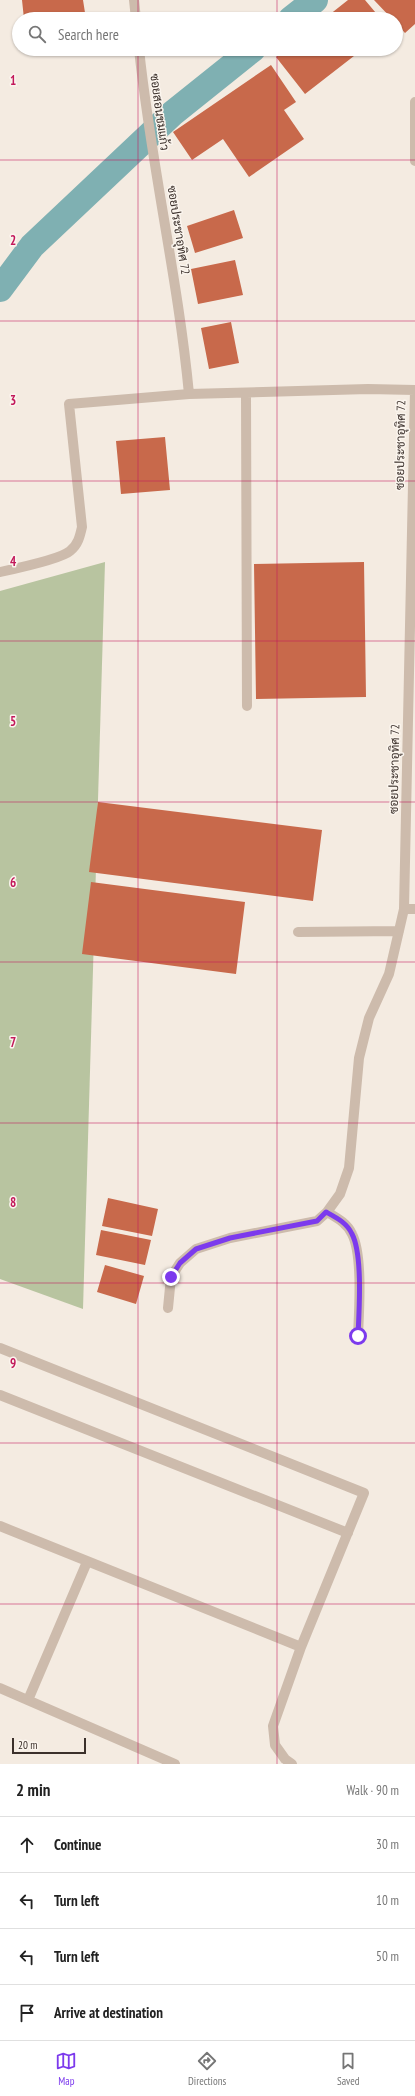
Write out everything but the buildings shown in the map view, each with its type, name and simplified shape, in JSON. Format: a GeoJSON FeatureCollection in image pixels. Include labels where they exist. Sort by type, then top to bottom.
{"type":"FeatureCollection","features":[{"type":"Feature","properties":{"kind":"street"},"geometry":{"type":"LineString","coordinates":[[134,0],[135,12]]}},
{"type":"Feature","properties":{"kind":"street","name":"ซอยสอนชมแก้ว"},"geometry":{"type":"LineString","coordinates":[[140,56],[144,99],[158,178]]}},
{"type":"Feature","properties":{"kind":"street"},"geometry":{"type":"LineString","coordinates":[[415,102],[415,161]]}},
{"type":"Feature","properties":{"kind":"street","name":"ซอยประชาอุทิศ 72"},"geometry":{"type":"LineString","coordinates":[[158,178],[185,347],[190,394],[368,389],[415,390],[404,909],[389,974],[369,1018],[359,1058],[349,1168],[340,1194],[317,1221],[230,1238],[196,1249],[180,1263],[171,1277],[168,1308]]}},
{"type":"Feature","properties":{"kind":"street"},"geometry":{"type":"LineString","coordinates":[[415,384],[415,390]]}},
{"type":"Feature","properties":{"kind":"street"},"geometry":{"type":"LineString","coordinates":[[246,393],[247,706]]}},
{"type":"Feature","properties":{"kind":"street"},"geometry":{"type":"LineString","coordinates":[[0,572],[69,552],[79,541],[82,527],[70,404],[190,394]]}},
{"type":"Feature","properties":{"kind":"street"},"geometry":{"type":"LineString","coordinates":[[404,909],[415,909]]}},
{"type":"Feature","properties":{"kind":"street"},"geometry":{"type":"LineString","coordinates":[[298,932],[399,931]]}},
{"type":"Feature","properties":{"kind":"street"},"geometry":{"type":"LineString","coordinates":[[326,1212],[343,1221],[352,1234],[357,1255],[360,1298],[358,1336]]}},
{"type":"Feature","properties":{"kind":"street"},"geometry":{"type":"LineString","coordinates":[[0,1348],[364,1492],[301,1648],[273,1726],[275,1745],[285,1759],[292,1764]]}},
{"type":"Feature","properties":{"kind":"street"},"geometry":{"type":"LineString","coordinates":[[0,1395],[348,1534]]}},
{"type":"Feature","properties":{"kind":"street"},"geometry":{"type":"LineString","coordinates":[[0,1526],[301,1648]]}},
{"type":"Feature","properties":{"kind":"street"},"geometry":{"type":"LineString","coordinates":[[28,1700],[87,1562]]}},
{"type":"Feature","properties":{"kind":"street"},"geometry":{"type":"LineString","coordinates":[[0,1688],[175,1764]]}},
{"type":"Feature","properties":{"kind":"green space"},"geometry":{"type":"Polygon","coordinates":[[[105,562],[83,1309],[0,1279],[0,591],[105,562]]]}},
{"type":"Feature","properties":{"kind":"waterway"},"geometry":{"type":"LineString","coordinates":[[300,12],[315,0]]}},
{"type":"Feature","properties":{"kind":"waterway"},"geometry":{"type":"LineString","coordinates":[[0,289],[32,246],[173,113],[244,56]]}},
{"type":"Feature","properties":{"kind":"route"},"geometry":{"type":"LineString","coordinates":[[171,1277],[180,1263],[196,1249],[230,1238],[317,1221],[326,1212],[343,1221],[352,1234],[357,1255],[360,1298],[358,1336]]}}]}
